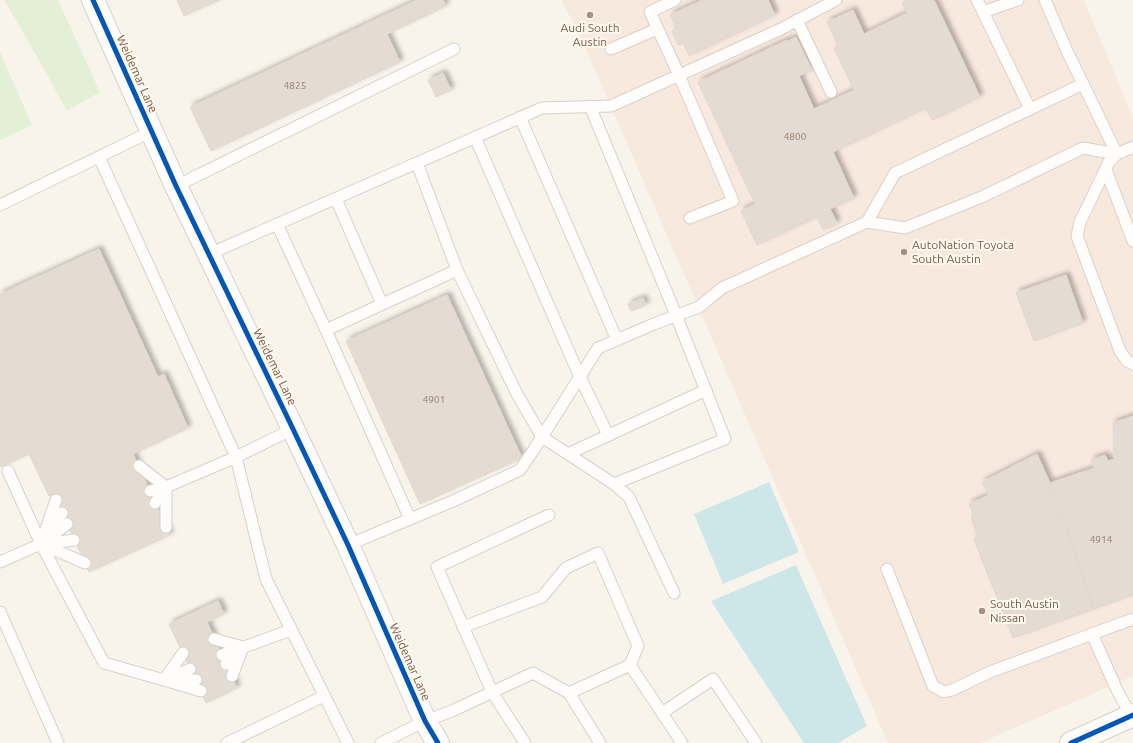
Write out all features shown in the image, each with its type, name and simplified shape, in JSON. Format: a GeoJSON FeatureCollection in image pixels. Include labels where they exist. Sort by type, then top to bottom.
{"type":"FeatureCollection","features":[{"type":"Feature","properties":{"kind":"street","name":"Weidemar Lane"},"geometry":{"type":"LineString","coordinates":[[93,0],[176,186],[348,545],[425,721],[438,743]]}},
{"type":"Feature","properties":{"kind":"street"},"geometry":{"type":"LineString","coordinates":[[1072,743],[1132,716]]}},
{"type":"Feature","properties":{"kind":"lane"},"geometry":{"type":"LineString","coordinates":[[675,0],[650,12],[733,201],[690,218]]}},
{"type":"Feature","properties":{"kind":"lane"},"geometry":{"type":"LineString","coordinates":[[209,254],[542,108],[611,106],[798,20],[836,0]]}},
{"type":"Feature","properties":{"kind":"lane"},"geometry":{"type":"LineString","coordinates":[[977,0],[1030,109]]}},
{"type":"Feature","properties":{"kind":"lane"},"geometry":{"type":"LineString","coordinates":[[983,12],[1018,0]]}},
{"type":"Feature","properties":{"kind":"lane"},"geometry":{"type":"LineString","coordinates":[[1045,0],[1083,84],[1118,154]]}},
{"type":"Feature","properties":{"kind":"lane"},"geometry":{"type":"LineString","coordinates":[[798,20],[831,92]]}},
{"type":"Feature","properties":{"kind":"lane"},"geometry":{"type":"LineString","coordinates":[[611,49],[657,29]]}},
{"type":"Feature","properties":{"kind":"lane"},"geometry":{"type":"LineString","coordinates":[[176,186],[454,49]]}},
{"type":"Feature","properties":{"kind":"lane"},"geometry":{"type":"LineString","coordinates":[[867,222],[896,173],[1083,84]]}},
{"type":"Feature","properties":{"kind":"lane"},"geometry":{"type":"LineString","coordinates":[[590,106],[725,439],[614,484]]}},
{"type":"Feature","properties":{"kind":"lane"},"geometry":{"type":"LineString","coordinates":[[520,117],[617,340]]}},
{"type":"Feature","properties":{"kind":"lane"},"geometry":{"type":"LineString","coordinates":[[0,205],[152,131]]}},
{"type":"Feature","properties":{"kind":"lane"},"geometry":{"type":"LineString","coordinates":[[475,137],[580,377],[608,435]]}},
{"type":"Feature","properties":{"kind":"lane"},"geometry":{"type":"LineString","coordinates":[[1133,147],[1118,154],[1109,162],[1080,222],[1076,236],[1120,351],[1128,361],[1133,364]]}},
{"type":"Feature","properties":{"kind":"lane"},"geometry":{"type":"LineString","coordinates":[[348,545],[520,470],[598,348],[676,315],[699,307],[722,288],[867,222],[905,228],[984,196],[1083,148],[1118,154]]}},
{"type":"Feature","properties":{"kind":"lane"},"geometry":{"type":"LineString","coordinates":[[99,158],[236,457],[266,579],[348,743]]}},
{"type":"Feature","properties":{"kind":"lane"},"geometry":{"type":"LineString","coordinates":[[417,163],[457,270],[517,394],[542,437],[614,484],[629,496],[674,593]]}},
{"type":"Feature","properties":{"kind":"lane"},"geometry":{"type":"LineString","coordinates":[[1106,170],[1133,241]]}},
{"type":"Feature","properties":{"kind":"lane"},"geometry":{"type":"LineString","coordinates":[[336,199],[382,304]]}},
{"type":"Feature","properties":{"kind":"lane"},"geometry":{"type":"LineString","coordinates":[[277,224],[410,519]]}},
{"type":"Feature","properties":{"kind":"lane"},"geometry":{"type":"LineString","coordinates":[[326,330],[457,270]]}},
{"type":"Feature","properties":{"kind":"lane"},"geometry":{"type":"LineString","coordinates":[[568,454],[706,390]]}},
{"type":"Feature","properties":{"kind":"lane"},"geometry":{"type":"LineString","coordinates":[[150,491],[166,487],[236,457],[293,429]]}},
{"type":"Feature","properties":{"kind":"lane"},"geometry":{"type":"LineString","coordinates":[[139,466],[166,487]]}},
{"type":"Feature","properties":{"kind":"lane"},"geometry":{"type":"LineString","coordinates":[[8,471],[41,544],[104,664],[201,691]]}},
{"type":"Feature","properties":{"kind":"lane"},"geometry":{"type":"LineString","coordinates":[[145,479],[166,487]]}},
{"type":"Feature","properties":{"kind":"lane"},"geometry":{"type":"LineString","coordinates":[[158,508],[166,487]]}},
{"type":"Feature","properties":{"kind":"lane"},"geometry":{"type":"LineString","coordinates":[[166,487],[166,527]]}},
{"type":"Feature","properties":{"kind":"lane"},"geometry":{"type":"LineString","coordinates":[[41,544],[56,500]]}},
{"type":"Feature","properties":{"kind":"lane"},"geometry":{"type":"LineString","coordinates":[[41,544],[62,513]]}},
{"type":"Feature","properties":{"kind":"lane"},"geometry":{"type":"LineString","coordinates":[[525,743],[492,692],[437,567],[549,515]]}},
{"type":"Feature","properties":{"kind":"lane"},"geometry":{"type":"LineString","coordinates":[[0,562],[41,544],[67,524]]}},
{"type":"Feature","properties":{"kind":"lane"},"geometry":{"type":"LineString","coordinates":[[41,544],[74,540]]}},
{"type":"Feature","properties":{"kind":"lane"},"geometry":{"type":"LineString","coordinates":[[41,544],[80,552]]}},
{"type":"Feature","properties":{"kind":"lane"},"geometry":{"type":"LineString","coordinates":[[41,544],[85,563]]}},
{"type":"Feature","properties":{"kind":"lane"},"geometry":{"type":"LineString","coordinates":[[464,627],[542,597],[566,568],[598,553],[638,646],[630,665],[569,693]]}},
{"type":"Feature","properties":{"kind":"lane"},"geometry":{"type":"LineString","coordinates":[[887,569],[933,686],[944,692],[1133,619]]}},
{"type":"Feature","properties":{"kind":"lane"},"geometry":{"type":"LineString","coordinates":[[0,612],[58,743]]}},
{"type":"Feature","properties":{"kind":"lane"},"geometry":{"type":"LineString","coordinates":[[243,647],[220,651],[243,647],[291,630]]}},
{"type":"Feature","properties":{"kind":"lane"},"geometry":{"type":"LineString","coordinates":[[1092,634],[1116,688],[1132,716]]}},
{"type":"Feature","properties":{"kind":"lane"},"geometry":{"type":"LineString","coordinates":[[232,676],[243,647]]}},
{"type":"Feature","properties":{"kind":"lane"},"geometry":{"type":"LineString","coordinates":[[164,680],[187,661],[164,680]]}},
{"type":"Feature","properties":{"kind":"lane"},"geometry":{"type":"LineString","coordinates":[[630,665],[682,743]]}},
{"type":"Feature","properties":{"kind":"lane"},"geometry":{"type":"LineString","coordinates":[[381,743],[425,721],[452,711],[533,673],[569,693],[600,743]]}},
{"type":"Feature","properties":{"kind":"lane"},"geometry":{"type":"LineString","coordinates":[[662,713],[713,679],[756,743]]}},
{"type":"Feature","properties":{"kind":"lane"},"geometry":{"type":"LineString","coordinates":[[164,680],[196,680]]}},
{"type":"Feature","properties":{"kind":"lane"},"geometry":{"type":"LineString","coordinates":[[227,743],[324,696]]}},
{"type":"Feature","properties":{"kind":"shaded area","name":"AutoNation Toyota South Austin"},"geometry":{"type":"Polygon","coordinates":[[[561,0],[1084,0],[1133,118],[1133,676],[980,743],[888,743],[578,31],[561,0]]]}},
{"type":"Feature","properties":{"kind":"green space"},"geometry":{"type":"Polygon","coordinates":[[[4,0],[58,0],[100,92],[67,111],[4,0]]]}},
{"type":"Feature","properties":{"kind":"green space"},"geometry":{"type":"Polygon","coordinates":[[[0,52],[32,125],[0,140],[0,52]]]}},
{"type":"Feature","properties":{"kind":"water"},"geometry":{"type":"Polygon","coordinates":[[[769,482],[799,552],[723,584],[694,514],[769,482]]]}},
{"type":"Feature","properties":{"kind":"water"},"geometry":{"type":"Polygon","coordinates":[[[796,565],[867,726],[838,743],[804,743],[711,601],[796,565]]]}},
{"type":"Feature","properties":{"kind":"building"},"geometry":{"type":"Polygon","coordinates":[[[177,0],[219,0],[184,16],[177,0]]]}},
{"type":"Feature","properties":{"kind":"building"},"geometry":{"type":"Polygon","coordinates":[[[417,0],[443,0],[446,6],[387,34],[400,62],[211,151],[190,107],[417,0]]]}},
{"type":"Feature","properties":{"kind":"building"},"geometry":{"type":"Polygon","coordinates":[[[702,0],[768,0],[775,15],[689,56],[683,43],[678,45],[672,31],[677,29],[670,15],[702,0]]]}},
{"type":"Feature","properties":{"kind":"building"},"geometry":{"type":"Polygon","coordinates":[[[908,0],[934,0],[980,97],[932,120],[926,108],[833,152],[854,198],[830,209],[837,223],[823,230],[817,217],[757,245],[741,211],[755,204],[698,82],[796,37],[812,70],[799,76],[814,109],[854,90],[834,48],[838,46],[827,22],[853,10],[864,34],[907,13],[902,3],[908,0]]]}},
{"type":"Feature","properties":{"kind":"building"},"geometry":{"type":"Polygon","coordinates":[[[443,73],[451,90],[436,97],[428,80],[443,73]]]}},
{"type":"Feature","properties":{"kind":"building"},"geometry":{"type":"Polygon","coordinates":[[[99,249],[158,377],[164,374],[188,428],[133,454],[170,535],[89,572],[54,494],[49,496],[29,454],[0,467],[0,294],[99,249]]]}},
{"type":"Feature","properties":{"kind":"building"},"geometry":{"type":"Polygon","coordinates":[[[1066,275],[1083,323],[1034,341],[1016,293],[1066,275]]]}},
{"type":"Feature","properties":{"kind":"building"},"geometry":{"type":"Polygon","coordinates":[[[447,295],[522,458],[420,504],[346,341],[447,295]]]}},
{"type":"Feature","properties":{"kind":"building"},"geometry":{"type":"Polygon","coordinates":[[[643,298],[646,305],[631,311],[628,304],[643,298]]]}},
{"type":"Feature","properties":{"kind":"building"},"geometry":{"type":"Polygon","coordinates":[[[1133,416],[1133,595],[1094,609],[1050,483],[1094,468],[1091,460],[1105,455],[1108,461],[1114,459],[1113,423],[1133,416]]]}},
{"type":"Feature","properties":{"kind":"building"},"geometry":{"type":"Polygon","coordinates":[[[1037,454],[1050,483],[1094,609],[1013,638],[974,540],[977,536],[971,517],[973,514],[969,504],[988,495],[982,482],[1037,454]]]}},
{"type":"Feature","properties":{"kind":"building"},"geometry":{"type":"Polygon","coordinates":[[[218,601],[224,614],[207,622],[237,688],[206,703],[169,624],[218,601]]]}},
{"type":"Feature","properties":{"kind":"cycle path"},"geometry":{"type":"LineString","coordinates":[[93,0],[176,186],[348,545],[425,721],[438,743]]}},
{"type":"Feature","properties":{"kind":"cycle path"},"geometry":{"type":"LineString","coordinates":[[1071,743],[1133,715]]}},
{"type":"Feature","properties":{"kind":"place","name":"Audi South Austin"},"geometry":{"type":"Point","coordinates":[590,15]}},
{"type":"Feature","properties":{"kind":"place","name":"AutoNation Toyota South Austin"},"geometry":{"type":"Point","coordinates":[904,252]}},
{"type":"Feature","properties":{"kind":"place","name":"South Austin Nissan"},"geometry":{"type":"Point","coordinates":[982,611]}}]}
